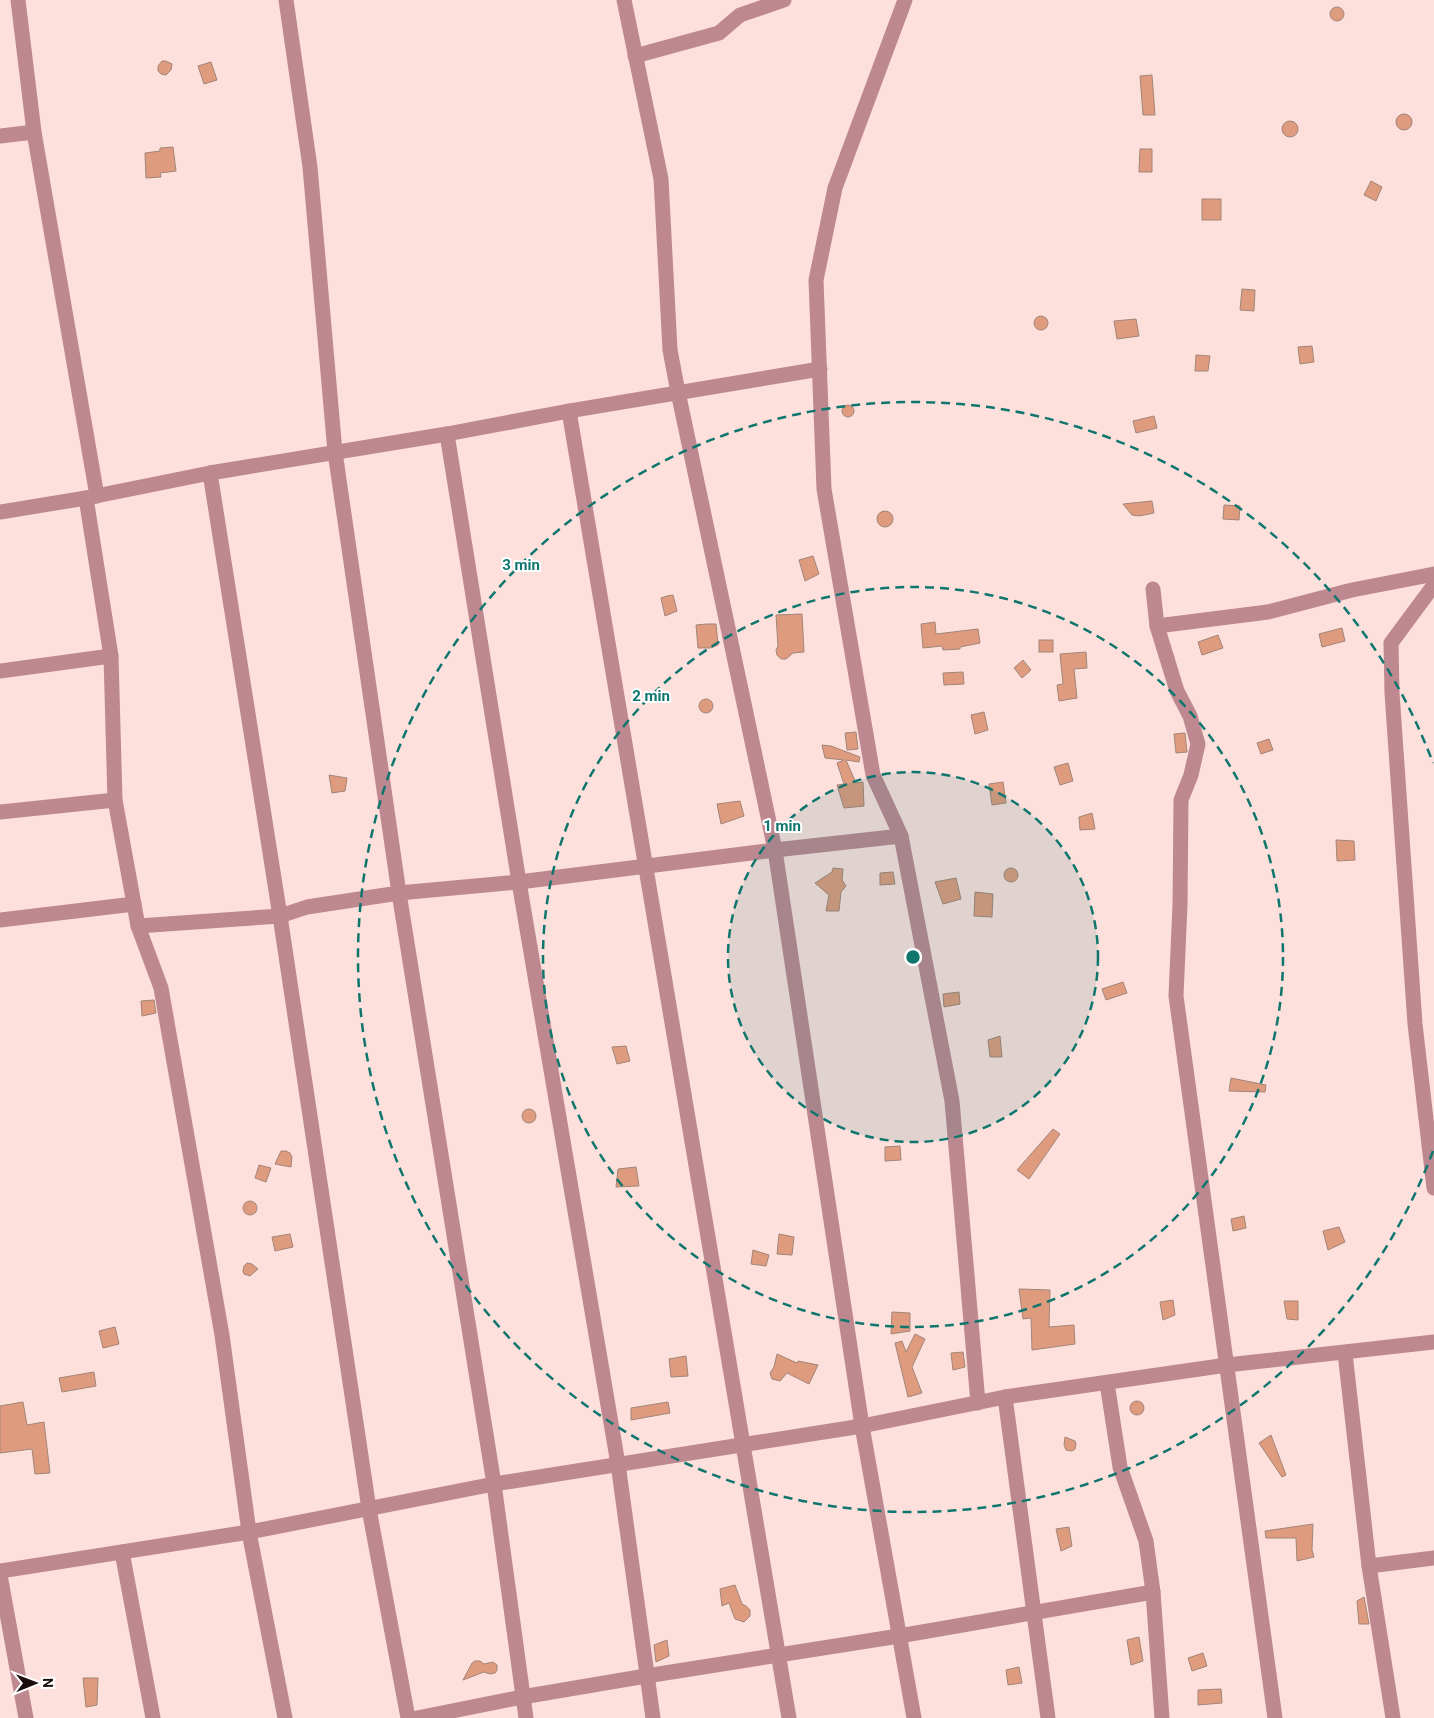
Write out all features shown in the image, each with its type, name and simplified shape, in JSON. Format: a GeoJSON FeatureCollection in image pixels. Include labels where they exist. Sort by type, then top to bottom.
{"type":"FeatureCollection","features":[{"type":"Feature","properties":{"kind":"street"},"geometry":{"type":"LineString","coordinates":[[18,0],[34,132],[91,497],[111,656],[115,800],[138,926],[161,988],[222,1335],[249,1532],[285,1718]]}},
{"type":"Feature","properties":{"kind":"street"},"geometry":{"type":"LineString","coordinates":[[286,0],[310,167],[335,452],[399,893],[494,1484],[526,1718]]}},
{"type":"Feature","properties":{"kind":"street"},"geometry":{"type":"LineString","coordinates":[[624,0],[660,179],[670,350],[775,850],[862,1426],[914,1718]]}},
{"type":"Feature","properties":{"kind":"street"},"geometry":{"type":"LineString","coordinates":[[635,56],[719,33],[740,15],[784,0]]}},
{"type":"Feature","properties":{"kind":"street"},"geometry":{"type":"LineString","coordinates":[[905,0],[835,188],[816,280],[824,489],[873,776],[901,836],[952,1101],[978,1403]]}},
{"type":"Feature","properties":{"kind":"street"},"geometry":{"type":"LineString","coordinates":[[0,136],[34,132]]}},
{"type":"Feature","properties":{"kind":"street"},"geometry":{"type":"LineString","coordinates":[[0,512],[91,497],[210,472],[447,434],[569,410],[820,368]]}},
{"type":"Feature","properties":{"kind":"street"},"geometry":{"type":"LineString","coordinates":[[569,410],[789,1718]]}},
{"type":"Feature","properties":{"kind":"street"},"geometry":{"type":"LineString","coordinates":[[447,434],[618,1464],[653,1718]]}},
{"type":"Feature","properties":{"kind":"street"},"geometry":{"type":"LineString","coordinates":[[210,472],[280,916],[369,1509],[408,1718]]}},
{"type":"Feature","properties":{"kind":"street"},"geometry":{"type":"LineString","coordinates":[[1156,626],[1268,612],[1352,590],[1434,574]]}},
{"type":"Feature","properties":{"kind":"street"},"geometry":{"type":"LineString","coordinates":[[1434,585],[1391,643],[1393,703],[1415,1024],[1434,1188]]}},
{"type":"Feature","properties":{"kind":"street"},"geometry":{"type":"LineString","coordinates":[[1153,589],[1156,626],[1177,691],[1190,716],[1198,744],[1191,775],[1181,800],[1180,905],[1176,996],[1274,1718]]}},
{"type":"Feature","properties":{"kind":"street"},"geometry":{"type":"LineString","coordinates":[[0,671],[111,656]]}},
{"type":"Feature","properties":{"kind":"street"},"geometry":{"type":"LineString","coordinates":[[0,812],[115,800]]}},
{"type":"Feature","properties":{"kind":"street"},"geometry":{"type":"LineString","coordinates":[[138,926],[280,916],[307,907],[399,893],[520,882],[901,836]]}},
{"type":"Feature","properties":{"kind":"street"},"geometry":{"type":"LineString","coordinates":[[0,920],[134,904]]}},
{"type":"Feature","properties":{"kind":"street"},"geometry":{"type":"LineString","coordinates":[[0,1571],[249,1532],[494,1484],[862,1426],[1005,1397],[1227,1366],[1434,1342]]}},
{"type":"Feature","properties":{"kind":"street"},"geometry":{"type":"LineString","coordinates":[[1345,1353],[1368,1566],[1393,1718]]}},
{"type":"Feature","properties":{"kind":"street"},"geometry":{"type":"LineString","coordinates":[[1107,1383],[1120,1467],[1146,1541],[1153,1592],[1162,1718]]}},
{"type":"Feature","properties":{"kind":"street"},"geometry":{"type":"LineString","coordinates":[[1005,1397],[1048,1718]]}},
{"type":"Feature","properties":{"kind":"street"},"geometry":{"type":"LineString","coordinates":[[122,1552],[153,1718]]}},
{"type":"Feature","properties":{"kind":"street"},"geometry":{"type":"LineString","coordinates":[[1368,1566],[1434,1558]]}},
{"type":"Feature","properties":{"kind":"street"},"geometry":{"type":"LineString","coordinates":[[0,1575],[26,1718]]}},
{"type":"Feature","properties":{"kind":"street"},"geometry":{"type":"LineString","coordinates":[[417,1718],[522,1697],[899,1636],[1153,1592]]}},
{"type":"Feature","properties":{"kind":"building"},"geometry":{"type":"Polygon","coordinates":[[[1337,7],[1342,9],[1344,14],[1342,19],[1337,21],[1332,19],[1330,14],[1332,9],[1337,7]]]}},
{"type":"Feature","properties":{"kind":"building"},"geometry":{"type":"Polygon","coordinates":[[[162,61],[172,64],[171,70],[166,75],[158,71],[158,66],[162,61]]]}},
{"type":"Feature","properties":{"kind":"building"},"geometry":{"type":"Polygon","coordinates":[[[211,62],[217,80],[204,84],[198,66],[211,62]]]}},
{"type":"Feature","properties":{"kind":"building"},"geometry":{"type":"Polygon","coordinates":[[[1152,75],[1155,115],[1143,115],[1140,76],[1152,75]]]}},
{"type":"Feature","properties":{"kind":"building"},"geometry":{"type":"Polygon","coordinates":[[[1401,114],[1407,114],[1412,119],[1410,128],[1401,130],[1396,125],[1396,119],[1401,114]]]}},
{"type":"Feature","properties":{"kind":"building"},"geometry":{"type":"Polygon","coordinates":[[[1290,121],[1298,129],[1290,137],[1282,129],[1290,121]]]}},
{"type":"Feature","properties":{"kind":"building"},"geometry":{"type":"Polygon","coordinates":[[[173,147],[176,171],[160,173],[161,177],[146,178],[145,153],[160,151],[160,148],[173,147]]]}},
{"type":"Feature","properties":{"kind":"building"},"geometry":{"type":"Polygon","coordinates":[[[1140,149],[1152,149],[1152,172],[1139,172],[1140,149]]]}},
{"type":"Feature","properties":{"kind":"building"},"geometry":{"type":"Polygon","coordinates":[[[1371,181],[1382,187],[1376,201],[1364,195],[1371,181]]]}},
{"type":"Feature","properties":{"kind":"building"},"geometry":{"type":"Polygon","coordinates":[[[1202,199],[1221,199],[1221,220],[1202,220],[1202,199]]]}},
{"type":"Feature","properties":{"kind":"building"},"geometry":{"type":"Polygon","coordinates":[[[1242,289],[1255,290],[1254,311],[1240,310],[1242,289]]]}},
{"type":"Feature","properties":{"kind":"building"},"geometry":{"type":"Polygon","coordinates":[[[1038,316],[1044,316],[1048,323],[1044,330],[1038,330],[1034,326],[1034,320],[1038,316]]]}},
{"type":"Feature","properties":{"kind":"building"},"geometry":{"type":"Polygon","coordinates":[[[1136,319],[1139,336],[1117,339],[1114,321],[1136,319]]]}},
{"type":"Feature","properties":{"kind":"building"},"geometry":{"type":"Polygon","coordinates":[[[1312,346],[1314,362],[1300,364],[1298,347],[1312,346]]]}},
{"type":"Feature","properties":{"kind":"building"},"geometry":{"type":"Polygon","coordinates":[[[1196,355],[1210,356],[1208,371],[1195,371],[1196,355]]]}},
{"type":"Feature","properties":{"kind":"building"},"geometry":{"type":"Polygon","coordinates":[[[846,405],[850,405],[854,411],[850,417],[846,417],[842,413],[842,409],[846,405]]]}},
{"type":"Feature","properties":{"kind":"building"},"geometry":{"type":"Polygon","coordinates":[[[1154,416],[1157,428],[1136,433],[1133,421],[1154,416]]]}},
{"type":"Feature","properties":{"kind":"building"},"geometry":{"type":"Polygon","coordinates":[[[1152,501],[1154,513],[1139,516],[1132,515],[1123,504],[1152,501]]]}},
{"type":"Feature","properties":{"kind":"building"},"geometry":{"type":"Polygon","coordinates":[[[1224,505],[1240,506],[1239,520],[1223,519],[1224,505]]]}},
{"type":"Feature","properties":{"kind":"building"},"geometry":{"type":"Polygon","coordinates":[[[885,511],[893,519],[885,527],[877,519],[885,511]]]}},
{"type":"Feature","properties":{"kind":"building"},"geometry":{"type":"Polygon","coordinates":[[[813,556],[819,574],[805,581],[799,560],[813,556]]]}},
{"type":"Feature","properties":{"kind":"building"},"geometry":{"type":"Polygon","coordinates":[[[673,595],[677,611],[665,616],[661,598],[673,595]]]}},
{"type":"Feature","properties":{"kind":"building"},"geometry":{"type":"Polygon","coordinates":[[[802,614],[804,652],[793,653],[786,659],[781,659],[777,655],[776,650],[778,646],[776,615],[802,614]]]}},
{"type":"Feature","properties":{"kind":"building"},"geometry":{"type":"Polygon","coordinates":[[[935,622],[936,634],[978,629],[980,643],[960,647],[960,649],[943,650],[942,646],[923,648],[921,624],[935,622]]]}},
{"type":"Feature","properties":{"kind":"building"},"geometry":{"type":"Polygon","coordinates":[[[716,624],[718,645],[710,648],[698,648],[696,625],[716,624]]]}},
{"type":"Feature","properties":{"kind":"building"},"geometry":{"type":"Polygon","coordinates":[[[1342,628],[1345,641],[1322,647],[1319,634],[1342,628]]]}},
{"type":"Feature","properties":{"kind":"building"},"geometry":{"type":"Polygon","coordinates":[[[1218,635],[1223,648],[1202,655],[1198,642],[1218,635]]]}},
{"type":"Feature","properties":{"kind":"building"},"geometry":{"type":"Polygon","coordinates":[[[1039,640],[1053,640],[1053,652],[1039,652],[1039,640]]]}},
{"type":"Feature","properties":{"kind":"building"},"geometry":{"type":"Polygon","coordinates":[[[1086,652],[1087,668],[1074,669],[1077,698],[1059,701],[1057,685],[1063,684],[1060,654],[1086,652]]]}},
{"type":"Feature","properties":{"kind":"building"},"geometry":{"type":"Polygon","coordinates":[[[1023,660],[1031,670],[1022,678],[1014,668],[1023,660]]]}},
{"type":"Feature","properties":{"kind":"building"},"geometry":{"type":"Polygon","coordinates":[[[963,672],[964,684],[944,685],[943,673],[963,672]]]}},
{"type":"Feature","properties":{"kind":"building"},"geometry":{"type":"Polygon","coordinates":[[[706,699],[711,701],[713,706],[711,711],[706,713],[701,711],[699,706],[701,701],[706,699]]]}},
{"type":"Feature","properties":{"kind":"building"},"geometry":{"type":"Polygon","coordinates":[[[984,712],[988,730],[975,734],[971,715],[984,712]]]}},
{"type":"Feature","properties":{"kind":"building"},"geometry":{"type":"Polygon","coordinates":[[[856,732],[858,749],[847,750],[845,733],[856,732]]]}},
{"type":"Feature","properties":{"kind":"building"},"geometry":{"type":"Polygon","coordinates":[[[1185,733],[1187,752],[1176,753],[1174,734],[1185,733]]]}},
{"type":"Feature","properties":{"kind":"building"},"geometry":{"type":"Polygon","coordinates":[[[1269,739],[1273,750],[1261,754],[1257,743],[1269,739]]]}},
{"type":"Feature","properties":{"kind":"building"},"geometry":{"type":"Polygon","coordinates":[[[822,745],[831,746],[860,757],[859,762],[846,760],[856,783],[863,782],[864,806],[844,808],[837,785],[844,784],[837,763],[844,760],[825,758],[822,745]]]}},
{"type":"Feature","properties":{"kind":"building"},"geometry":{"type":"Polygon","coordinates":[[[1068,763],[1073,781],[1060,785],[1054,767],[1068,763]]]}},
{"type":"Feature","properties":{"kind":"building"},"geometry":{"type":"Polygon","coordinates":[[[329,775],[347,778],[345,791],[332,793],[329,775]]]}},
{"type":"Feature","properties":{"kind":"building"},"geometry":{"type":"Polygon","coordinates":[[[1003,782],[1006,803],[992,805],[989,784],[1003,782]]]}},
{"type":"Feature","properties":{"kind":"building"},"geometry":{"type":"Polygon","coordinates":[[[740,801],[744,816],[721,824],[717,804],[740,801]]]}},
{"type":"Feature","properties":{"kind":"building"},"geometry":{"type":"Polygon","coordinates":[[[1092,813],[1095,829],[1080,830],[1079,817],[1092,813]]]}},
{"type":"Feature","properties":{"kind":"building"},"geometry":{"type":"Polygon","coordinates":[[[1336,840],[1354,841],[1355,860],[1337,861],[1336,840]]]}},
{"type":"Feature","properties":{"kind":"building"},"geometry":{"type":"Polygon","coordinates":[[[833,868],[843,869],[842,880],[846,886],[841,892],[839,911],[826,911],[829,895],[815,883],[832,872],[833,868]]]}},
{"type":"Feature","properties":{"kind":"building"},"geometry":{"type":"Polygon","coordinates":[[[1011,868],[1016,870],[1018,875],[1016,880],[1011,882],[1006,880],[1004,875],[1006,870],[1011,868]]]}},
{"type":"Feature","properties":{"kind":"building"},"geometry":{"type":"Polygon","coordinates":[[[893,872],[895,884],[880,885],[880,873],[893,872]]]}},
{"type":"Feature","properties":{"kind":"building"},"geometry":{"type":"Polygon","coordinates":[[[956,878],[961,899],[943,904],[935,882],[956,878]]]}},
{"type":"Feature","properties":{"kind":"building"},"geometry":{"type":"Polygon","coordinates":[[[975,892],[993,894],[992,917],[974,916],[975,892]]]}},
{"type":"Feature","properties":{"kind":"building"},"geometry":{"type":"Polygon","coordinates":[[[1123,982],[1127,993],[1106,1000],[1102,989],[1123,982]]]}},
{"type":"Feature","properties":{"kind":"building"},"geometry":{"type":"Polygon","coordinates":[[[959,992],[960,1004],[944,1007],[943,994],[959,992]]]}},
{"type":"Feature","properties":{"kind":"building"},"geometry":{"type":"Polygon","coordinates":[[[154,1000],[156,1013],[142,1016],[141,1001],[154,1000]]]}},
{"type":"Feature","properties":{"kind":"building"},"geometry":{"type":"Polygon","coordinates":[[[1000,1036],[1002,1057],[990,1057],[988,1040],[1000,1036]]]}},
{"type":"Feature","properties":{"kind":"building"},"geometry":{"type":"Polygon","coordinates":[[[626,1046],[630,1061],[617,1064],[612,1047],[626,1046]]]}},
{"type":"Feature","properties":{"kind":"building"},"geometry":{"type":"Polygon","coordinates":[[[1231,1078],[1266,1085],[1265,1092],[1229,1091],[1231,1078]]]}},
{"type":"Feature","properties":{"kind":"building"},"geometry":{"type":"Polygon","coordinates":[[[529,1109],[534,1111],[536,1116],[534,1121],[529,1123],[524,1121],[522,1116],[524,1111],[529,1109]]]}},
{"type":"Feature","properties":{"kind":"building"},"geometry":{"type":"Polygon","coordinates":[[[1053,1129],[1060,1134],[1029,1179],[1017,1170],[1053,1129]]]}},
{"type":"Feature","properties":{"kind":"building"},"geometry":{"type":"Polygon","coordinates":[[[900,1146],[901,1160],[885,1161],[885,1147],[900,1146]]]}},
{"type":"Feature","properties":{"kind":"building"},"geometry":{"type":"Polygon","coordinates":[[[281,1151],[290,1153],[292,1157],[291,1167],[275,1164],[281,1151]]]}},
{"type":"Feature","properties":{"kind":"building"},"geometry":{"type":"Polygon","coordinates":[[[259,1165],[271,1168],[266,1182],[255,1178],[259,1165]]]}},
{"type":"Feature","properties":{"kind":"building"},"geometry":{"type":"Polygon","coordinates":[[[636,1167],[639,1186],[616,1187],[618,1169],[636,1167]]]}},
{"type":"Feature","properties":{"kind":"building"},"geometry":{"type":"Polygon","coordinates":[[[250,1201],[255,1203],[257,1208],[255,1213],[250,1215],[245,1213],[243,1208],[245,1203],[250,1201]]]}},
{"type":"Feature","properties":{"kind":"building"},"geometry":{"type":"Polygon","coordinates":[[[1244,1216],[1246,1228],[1233,1231],[1231,1219],[1244,1216]]]}},
{"type":"Feature","properties":{"kind":"building"},"geometry":{"type":"Polygon","coordinates":[[[1339,1227],[1345,1242],[1328,1250],[1323,1231],[1339,1227]]]}},
{"type":"Feature","properties":{"kind":"building"},"geometry":{"type":"Polygon","coordinates":[[[290,1234],[293,1247],[275,1251],[272,1237],[290,1234]]]}},
{"type":"Feature","properties":{"kind":"building"},"geometry":{"type":"Polygon","coordinates":[[[779,1234],[794,1237],[792,1255],[777,1254],[779,1234]]]}},
{"type":"Feature","properties":{"kind":"building"},"geometry":{"type":"Polygon","coordinates":[[[753,1250],[769,1255],[766,1266],[751,1264],[753,1250]]]}},
{"type":"Feature","properties":{"kind":"building"},"geometry":{"type":"Polygon","coordinates":[[[247,1263],[252,1264],[258,1269],[250,1276],[244,1274],[243,1271],[247,1263]]]}},
{"type":"Feature","properties":{"kind":"building"},"geometry":{"type":"Polygon","coordinates":[[[1019,1289],[1050,1290],[1049,1327],[1074,1325],[1075,1344],[1032,1350],[1031,1318],[1023,1319],[1019,1289]]]}},
{"type":"Feature","properties":{"kind":"building"},"geometry":{"type":"Polygon","coordinates":[[[1173,1300],[1175,1315],[1163,1320],[1160,1302],[1173,1300]]]}},
{"type":"Feature","properties":{"kind":"building"},"geometry":{"type":"Polygon","coordinates":[[[1284,1301],[1298,1301],[1298,1320],[1287,1319],[1284,1301]]]}},
{"type":"Feature","properties":{"kind":"building"},"geometry":{"type":"Polygon","coordinates":[[[892,1312],[910,1313],[910,1331],[891,1334],[892,1312]]]}},
{"type":"Feature","properties":{"kind":"building"},"geometry":{"type":"Polygon","coordinates":[[[115,1327],[119,1344],[103,1348],[99,1331],[115,1327]]]}},
{"type":"Feature","properties":{"kind":"building"},"geometry":{"type":"Polygon","coordinates":[[[915,1334],[925,1339],[912,1367],[922,1393],[908,1397],[895,1343],[902,1341],[906,1352],[915,1334]]]}},
{"type":"Feature","properties":{"kind":"building"},"geometry":{"type":"Polygon","coordinates":[[[963,1352],[965,1367],[953,1370],[951,1353],[963,1352]]]}},
{"type":"Feature","properties":{"kind":"building"},"geometry":{"type":"Polygon","coordinates":[[[777,1354],[797,1363],[798,1361],[818,1365],[809,1384],[787,1373],[780,1381],[772,1379],[770,1373],[774,1367],[777,1354]]]}},
{"type":"Feature","properties":{"kind":"building"},"geometry":{"type":"Polygon","coordinates":[[[686,1356],[688,1376],[671,1377],[669,1359],[686,1356]]]}},
{"type":"Feature","properties":{"kind":"building"},"geometry":{"type":"Polygon","coordinates":[[[94,1372],[96,1386],[62,1392],[59,1378],[94,1372]]]}},
{"type":"Feature","properties":{"kind":"building"},"geometry":{"type":"Polygon","coordinates":[[[1137,1401],[1142,1403],[1144,1408],[1142,1413],[1137,1415],[1132,1413],[1130,1408],[1132,1403],[1137,1401]]]}},
{"type":"Feature","properties":{"kind":"building"},"geometry":{"type":"Polygon","coordinates":[[[23,1402],[27,1425],[44,1422],[50,1473],[35,1474],[32,1449],[0,1453],[0,1406],[23,1402]]]}},
{"type":"Feature","properties":{"kind":"building"},"geometry":{"type":"Polygon","coordinates":[[[668,1402],[670,1413],[631,1420],[631,1408],[668,1402]]]}},
{"type":"Feature","properties":{"kind":"building"},"geometry":{"type":"Polygon","coordinates":[[[1271,1435],[1286,1475],[1282,1477],[1259,1443],[1271,1435]]]}},
{"type":"Feature","properties":{"kind":"building"},"geometry":{"type":"Polygon","coordinates":[[[1065,1437],[1075,1441],[1075,1449],[1072,1451],[1066,1450],[1064,1445],[1065,1437]]]}},
{"type":"Feature","properties":{"kind":"building"},"geometry":{"type":"Polygon","coordinates":[[[1313,1524],[1312,1550],[1314,1557],[1297,1561],[1296,1538],[1266,1538],[1265,1531],[1313,1524]]]}},
{"type":"Feature","properties":{"kind":"building"},"geometry":{"type":"Polygon","coordinates":[[[1069,1527],[1072,1546],[1061,1551],[1056,1529],[1069,1527]]]}},
{"type":"Feature","properties":{"kind":"building"},"geometry":{"type":"Polygon","coordinates":[[[735,1585],[742,1604],[750,1610],[750,1616],[744,1622],[735,1619],[729,1603],[722,1606],[720,1589],[735,1585]]]}},
{"type":"Feature","properties":{"kind":"building"},"geometry":{"type":"Polygon","coordinates":[[[1364,1597],[1369,1624],[1359,1624],[1357,1601],[1364,1597]]]}},
{"type":"Feature","properties":{"kind":"building"},"geometry":{"type":"Polygon","coordinates":[[[1139,1637],[1143,1661],[1131,1665],[1127,1640],[1139,1637]]]}},
{"type":"Feature","properties":{"kind":"building"},"geometry":{"type":"Polygon","coordinates":[[[667,1640],[669,1656],[656,1662],[654,1645],[667,1640]]]}},
{"type":"Feature","properties":{"kind":"building"},"geometry":{"type":"Polygon","coordinates":[[[1203,1653],[1207,1666],[1192,1671],[1188,1658],[1203,1653]]]}},
{"type":"Feature","properties":{"kind":"building"},"geometry":{"type":"Polygon","coordinates":[[[475,1661],[480,1661],[484,1664],[493,1662],[497,1665],[497,1670],[495,1673],[484,1672],[463,1680],[475,1661]]]}},
{"type":"Feature","properties":{"kind":"building"},"geometry":{"type":"Polygon","coordinates":[[[1019,1667],[1022,1683],[1008,1685],[1006,1670],[1019,1667]]]}},
{"type":"Feature","properties":{"kind":"building"},"geometry":{"type":"Polygon","coordinates":[[[83,1678],[98,1678],[97,1705],[86,1707],[83,1678]]]}},
{"type":"Feature","properties":{"kind":"building"},"geometry":{"type":"Polygon","coordinates":[[[1221,1689],[1222,1703],[1198,1705],[1198,1690],[1221,1689]]]}}]}
